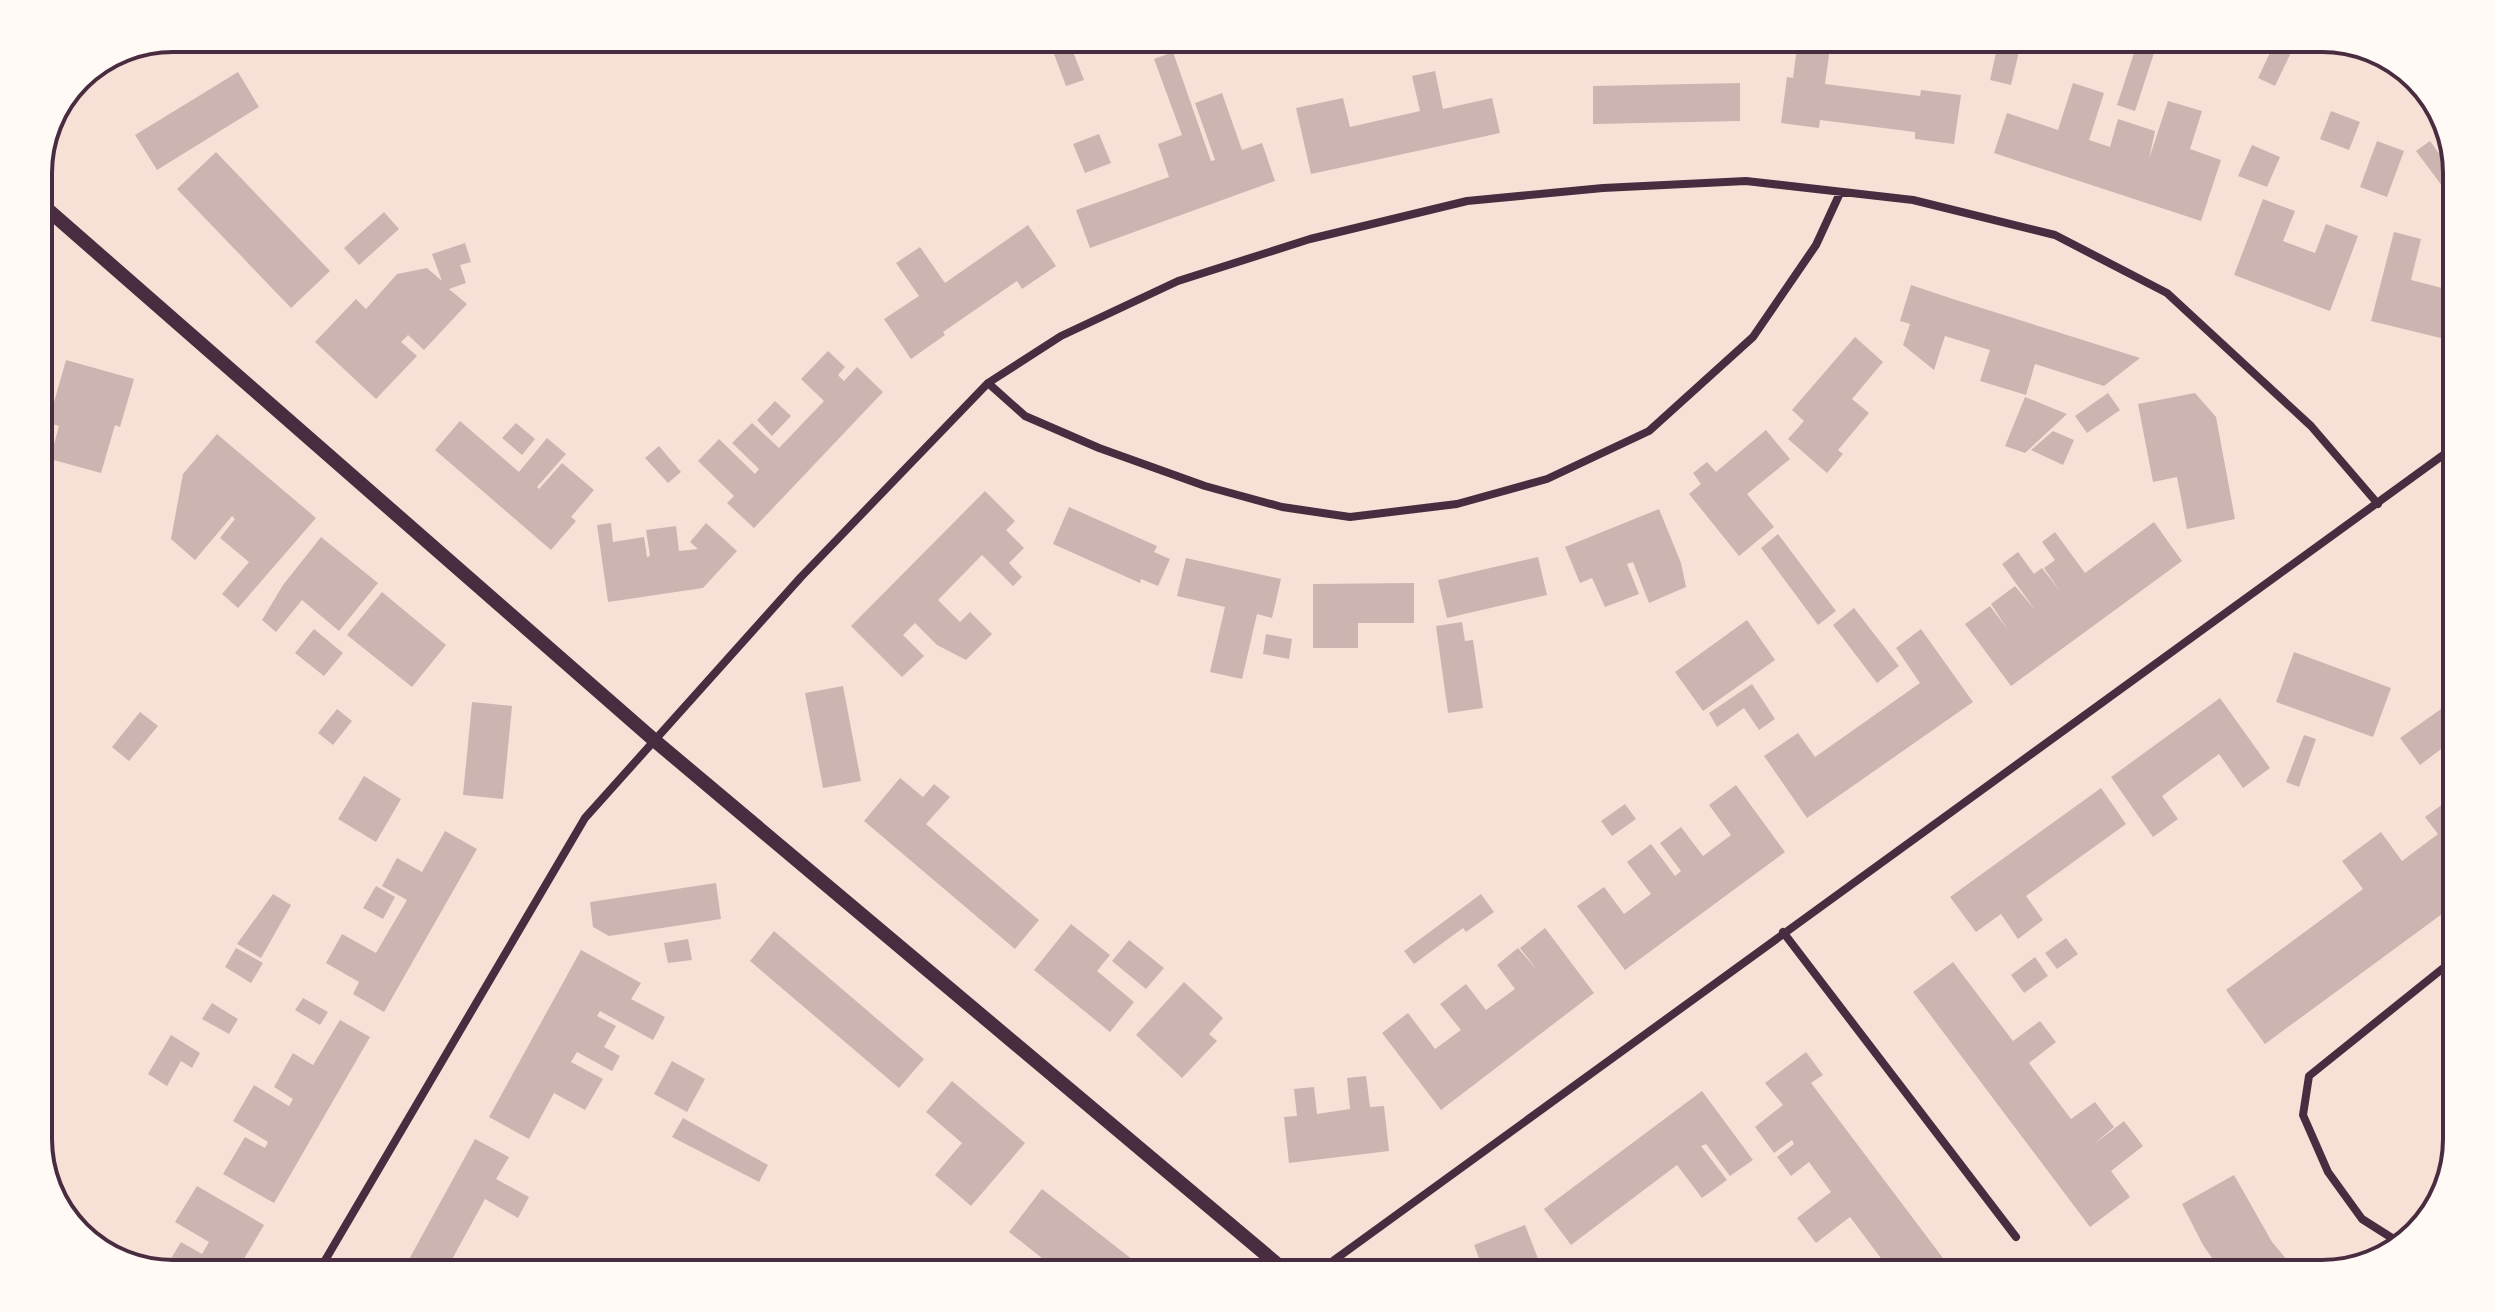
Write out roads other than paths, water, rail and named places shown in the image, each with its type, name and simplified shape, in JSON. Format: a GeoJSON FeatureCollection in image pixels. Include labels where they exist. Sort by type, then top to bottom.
{"type":"FeatureCollection","features":[{"type":"Feature","properties":{"kind":"street"},"geometry":{"type":"LineString","coordinates":[[325,1260],[585,818],[801,577],[988,383],[1061,336],[1178,281],[1310,239],[1467,201],[1603,188],[1746,181],[1913,200],[2055,235],[2167,293],[2311,426],[2378,504]]}},
{"type":"Feature","properties":{"kind":"street"},"geometry":{"type":"LineString","coordinates":[[988,383],[1025,416],[1099,448],[1205,486],[1282,507],[1350,517],[1457,504],[1547,479],[1649,431],[1753,337],[1816,245],[1840,193]]}},
{"type":"Feature","properties":{"kind":"street"},"geometry":{"type":"LineString","coordinates":[[52,213],[654,740],[1272,1260]]}},
{"type":"Feature","properties":{"kind":"street"},"geometry":{"type":"LineString","coordinates":[[1334,1260],[2443,455]]}},
{"type":"Feature","properties":{"kind":"street"},"geometry":{"type":"LineString","coordinates":[[1783,932],[2016,1237]]}},
{"type":"Feature","properties":{"kind":"street"},"geometry":{"type":"LineString","coordinates":[[2392,1238],[2362,1219],[2328,1172],[2303,1115],[2309,1076],[2443,968]]}}]}
